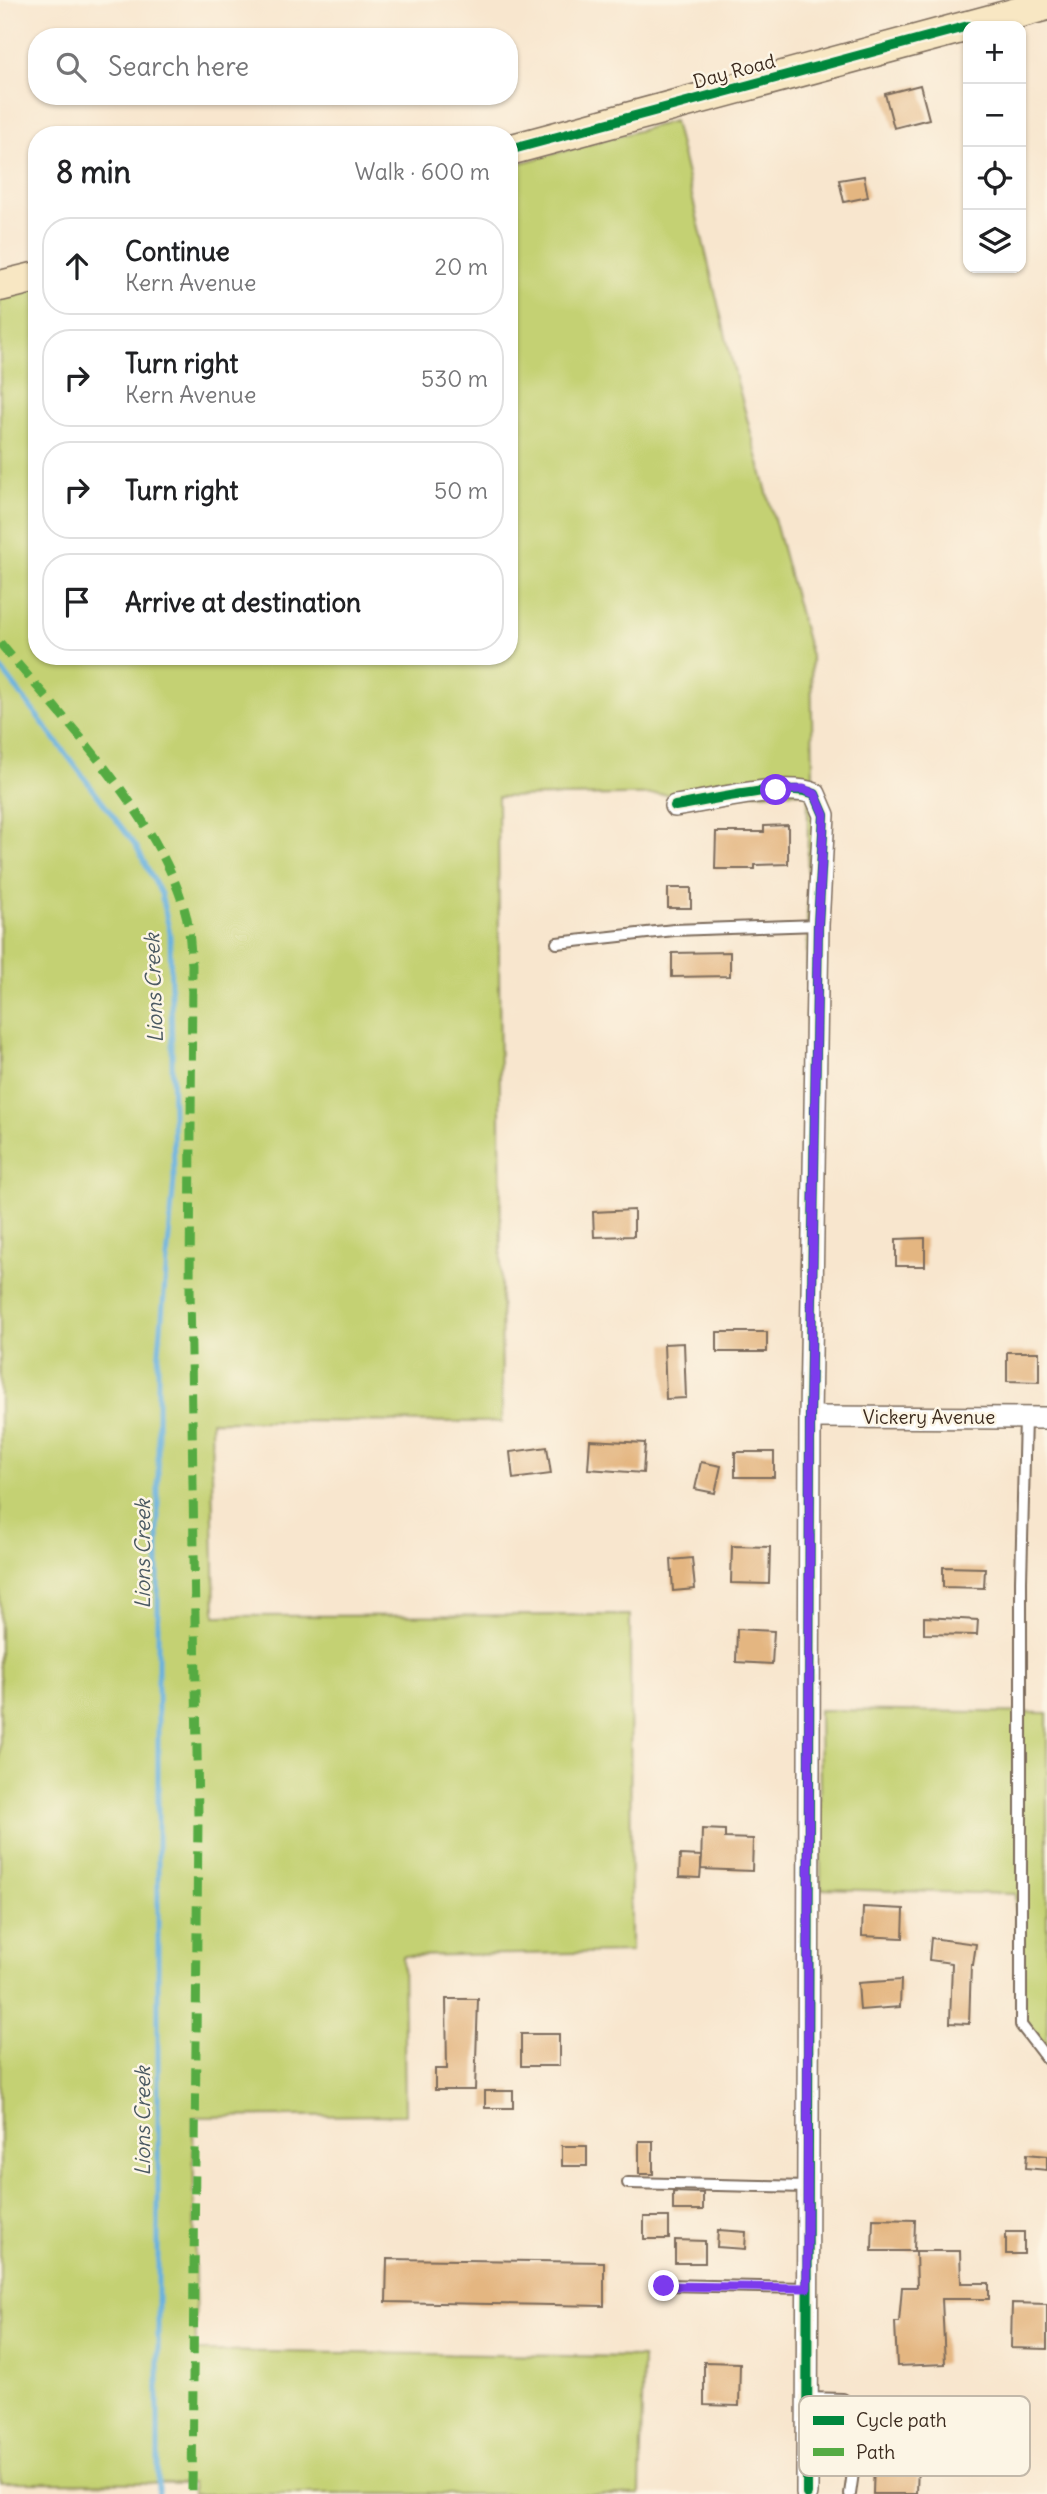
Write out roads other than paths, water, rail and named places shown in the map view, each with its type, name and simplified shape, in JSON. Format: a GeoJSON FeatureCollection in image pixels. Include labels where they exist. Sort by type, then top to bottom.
{"type":"FeatureCollection","features":[{"type":"Feature","properties":{"kind":"street","name":"Day Road"},"geometry":{"type":"LineString","coordinates":[[988,21],[1047,5]]}},
{"type":"Feature","properties":{"kind":"street","name":"Day Road"},"geometry":{"type":"LineString","coordinates":[[518,148],[963,28]]}},
{"type":"Feature","properties":{"kind":"street"},"geometry":{"type":"LineString","coordinates":[[0,286],[28,278]]}},
{"type":"Feature","properties":{"kind":"street"},"geometry":{"type":"LineString","coordinates":[[674,806],[776,790],[803,789],[815,794],[824,815],[818,925],[810,1417],[807,2396]]}},
{"type":"Feature","properties":{"kind":"street","name":"Vickery Avenue"},"geometry":{"type":"LineString","coordinates":[[810,1417],[1047,1418]]}},
{"type":"Feature","properties":{"kind":"street"},"geometry":{"type":"LineString","coordinates":[[807,2476],[807,2494]]}},
{"type":"Feature","properties":{"kind":"lane"},"geometry":{"type":"LineString","coordinates":[[557,943],[674,930],[818,925]]}},
{"type":"Feature","properties":{"kind":"lane"},"geometry":{"type":"LineString","coordinates":[[1025,1417],[1021,1581],[1021,2025],[1047,2059]]}},
{"type":"Feature","properties":{"kind":"lane"},"geometry":{"type":"LineString","coordinates":[[628,2183],[808,2187]]}},
{"type":"Feature","properties":{"kind":"lane"},"geometry":{"type":"LineString","coordinates":[[664,2286],[807,2288]]}},
{"type":"Feature","properties":{"kind":"lane"},"geometry":{"type":"LineString","coordinates":[[850,2494],[853,2476]]}},
{"type":"Feature","properties":{"kind":"waterway","name":"Lions Creek"},"geometry":{"type":"LineString","coordinates":[[0,667],[136,846],[161,894],[170,933],[174,1180],[158,1363],[158,2494]]}}]}
